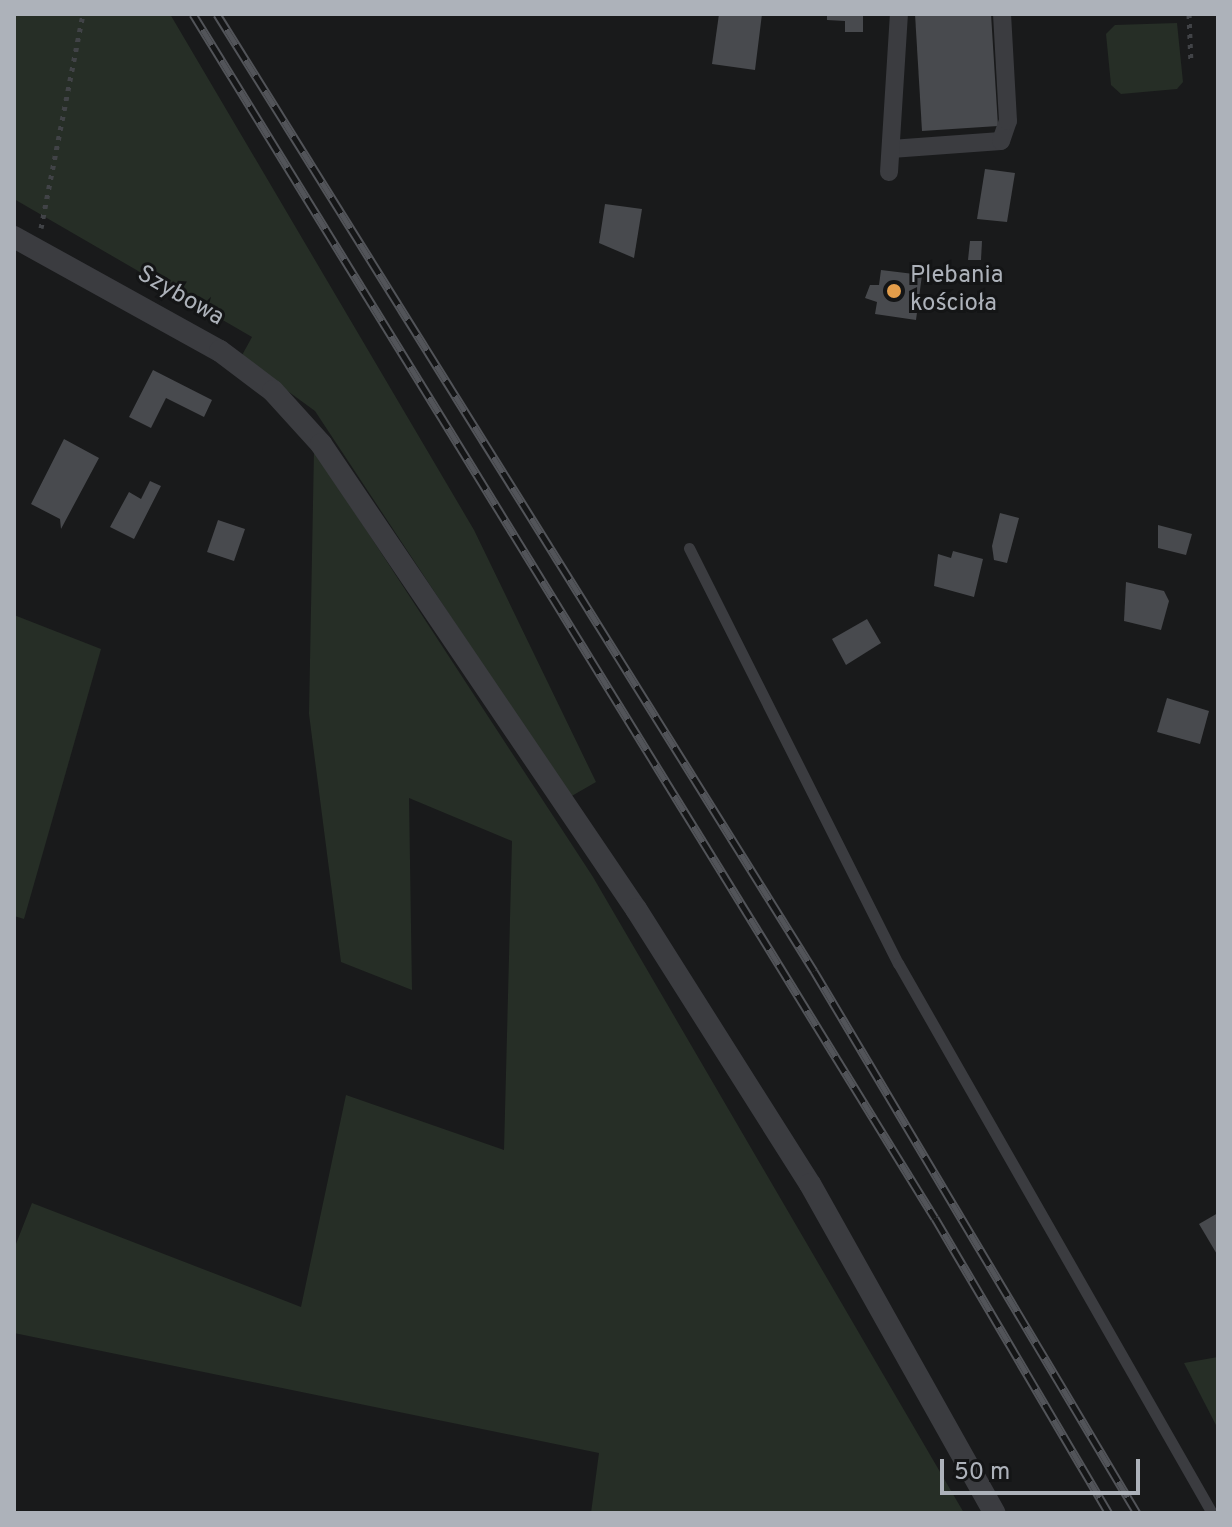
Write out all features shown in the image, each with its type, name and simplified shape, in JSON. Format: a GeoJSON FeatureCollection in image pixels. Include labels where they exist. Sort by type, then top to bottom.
{"type":"FeatureCollection","features":[{"type":"Feature","properties":{"kind":"street"},"geometry":{"type":"LineString","coordinates":[[889,172],[899,14]]}},
{"type":"Feature","properties":{"kind":"street"},"geometry":{"type":"LineString","coordinates":[[891,149],[1001,141],[1008,121],[1002,14]]}},
{"type":"Feature","properties":{"kind":"street","name":"Szybowa"},"geometry":{"type":"LineString","coordinates":[[14,237],[220,351],[306,424],[653,935],[810,1184],[995,1513]]}},
{"type":"Feature","properties":{"kind":"lane"},"geometry":{"type":"LineString","coordinates":[[689,548],[898,963],[1212,1513]]}},
{"type":"Feature","properties":{"kind":"path"},"geometry":{"type":"LineString","coordinates":[[36,248],[83,14]]}},
{"type":"Feature","properties":{"kind":"path"},"geometry":{"type":"LineString","coordinates":[[1189,14],[1191,63]]}},
{"type":"Feature","properties":{"kind":"shaded area"},"geometry":{"type":"Polygon","coordinates":[[[14,14],[170,14],[474,530],[596,782],[570,797],[315,411],[241,357],[252,337],[14,199],[14,14]]]}},
{"type":"Feature","properties":{"kind":"shaded area"},"geometry":{"type":"Polygon","coordinates":[[[1177,23],[1183,82],[1177,89],[1121,94],[1111,85],[1106,34],[1115,25],[1177,23]]]}},
{"type":"Feature","properties":{"kind":"shaded area"},"geometry":{"type":"Polygon","coordinates":[[[314,450],[593,877],[964,1513],[591,1513],[599,1453],[14,1333],[14,1249],[32,1203],[301,1307],[346,1095],[504,1150],[512,841],[409,798],[412,990],[341,962],[309,714],[314,450]]]}},
{"type":"Feature","properties":{"kind":"shaded area"},"geometry":{"type":"Polygon","coordinates":[[[14,615],[101,649],[24,919],[14,916],[14,615]]]}},
{"type":"Feature","properties":{"kind":"shaded area"},"geometry":{"type":"Polygon","coordinates":[[[1218,1357],[1218,1429],[1184,1363],[1218,1357]]]}},
{"type":"Feature","properties":{"kind":"building"},"geometry":{"type":"Polygon","coordinates":[[[719,14],[762,14],[755,70],[712,64],[719,14]]]}},
{"type":"Feature","properties":{"kind":"building"},"geometry":{"type":"Polygon","coordinates":[[[827,14],[863,14],[863,32],[845,32],[845,21],[827,20],[827,14]]]}},
{"type":"Feature","properties":{"kind":"building"},"geometry":{"type":"Polygon","coordinates":[[[915,14],[991,14],[998,126],[922,131],[915,14]]]}},
{"type":"Feature","properties":{"kind":"building"},"geometry":{"type":"Polygon","coordinates":[[[985,169],[1015,173],[1007,222],[977,219],[985,169]]]}},
{"type":"Feature","properties":{"kind":"building"},"geometry":{"type":"Polygon","coordinates":[[[605,204],[642,209],[634,258],[599,243],[605,204]]]}},
{"type":"Feature","properties":{"kind":"building"},"geometry":{"type":"Polygon","coordinates":[[[970,241],[982,241],[981,260],[968,260],[970,241]]]}},
{"type":"Feature","properties":{"kind":"building","name":"Plebania kościoła"},"geometry":{"type":"Polygon","coordinates":[[[881,270],[922,275],[916,320],[875,314],[877,302],[865,298],[870,285],[879,285],[881,270]]]}},
{"type":"Feature","properties":{"kind":"building"},"geometry":{"type":"Polygon","coordinates":[[[153,370],[212,400],[204,417],[166,398],[151,428],[129,417],[153,370]]]}},
{"type":"Feature","properties":{"kind":"building"},"geometry":{"type":"Polygon","coordinates":[[[64,439],[99,458],[61,529],[60,519],[31,504],[64,439]]]}},
{"type":"Feature","properties":{"kind":"building"},"geometry":{"type":"Polygon","coordinates":[[[150,481],[161,486],[134,539],[110,527],[129,492],[141,499],[150,481]]]}},
{"type":"Feature","properties":{"kind":"building"},"geometry":{"type":"Polygon","coordinates":[[[1000,513],[1019,518],[1007,563],[994,560],[992,546],[1000,513]]]}},
{"type":"Feature","properties":{"kind":"building"},"geometry":{"type":"Polygon","coordinates":[[[218,520],[245,529],[234,561],[207,552],[218,520]]]}},
{"type":"Feature","properties":{"kind":"building"},"geometry":{"type":"Polygon","coordinates":[[[1158,525],[1192,534],[1186,555],[1158,548],[1158,525]]]}},
{"type":"Feature","properties":{"kind":"building"},"geometry":{"type":"Polygon","coordinates":[[[953,551],[983,559],[974,597],[934,586],[938,554],[951,558],[953,551]]]}},
{"type":"Feature","properties":{"kind":"building"},"geometry":{"type":"Polygon","coordinates":[[[1126,582],[1164,591],[1169,601],[1161,630],[1124,621],[1126,582]]]}},
{"type":"Feature","properties":{"kind":"building"},"geometry":{"type":"Polygon","coordinates":[[[867,619],[881,643],[846,665],[832,639],[867,619]]]}},
{"type":"Feature","properties":{"kind":"building"},"geometry":{"type":"Polygon","coordinates":[[[1167,698],[1209,711],[1200,744],[1157,732],[1167,698]]]}},
{"type":"Feature","properties":{"kind":"building"},"geometry":{"type":"Polygon","coordinates":[[[1218,1213],[1218,1256],[1199,1224],[1218,1213]]]}},
{"type":"Feature","properties":{"kind":"railway"},"geometry":{"type":"LineString","coordinates":[[193,14],[935,1218],[1109,1513]]}},
{"type":"Feature","properties":{"kind":"railway"},"geometry":{"type":"LineString","coordinates":[[217,14],[814,971],[1137,1513]]}},
{"type":"Feature","properties":{"kind":"place","name":"Plebania kościoła"},"geometry":{"type":"Point","coordinates":[894,291]}}]}
